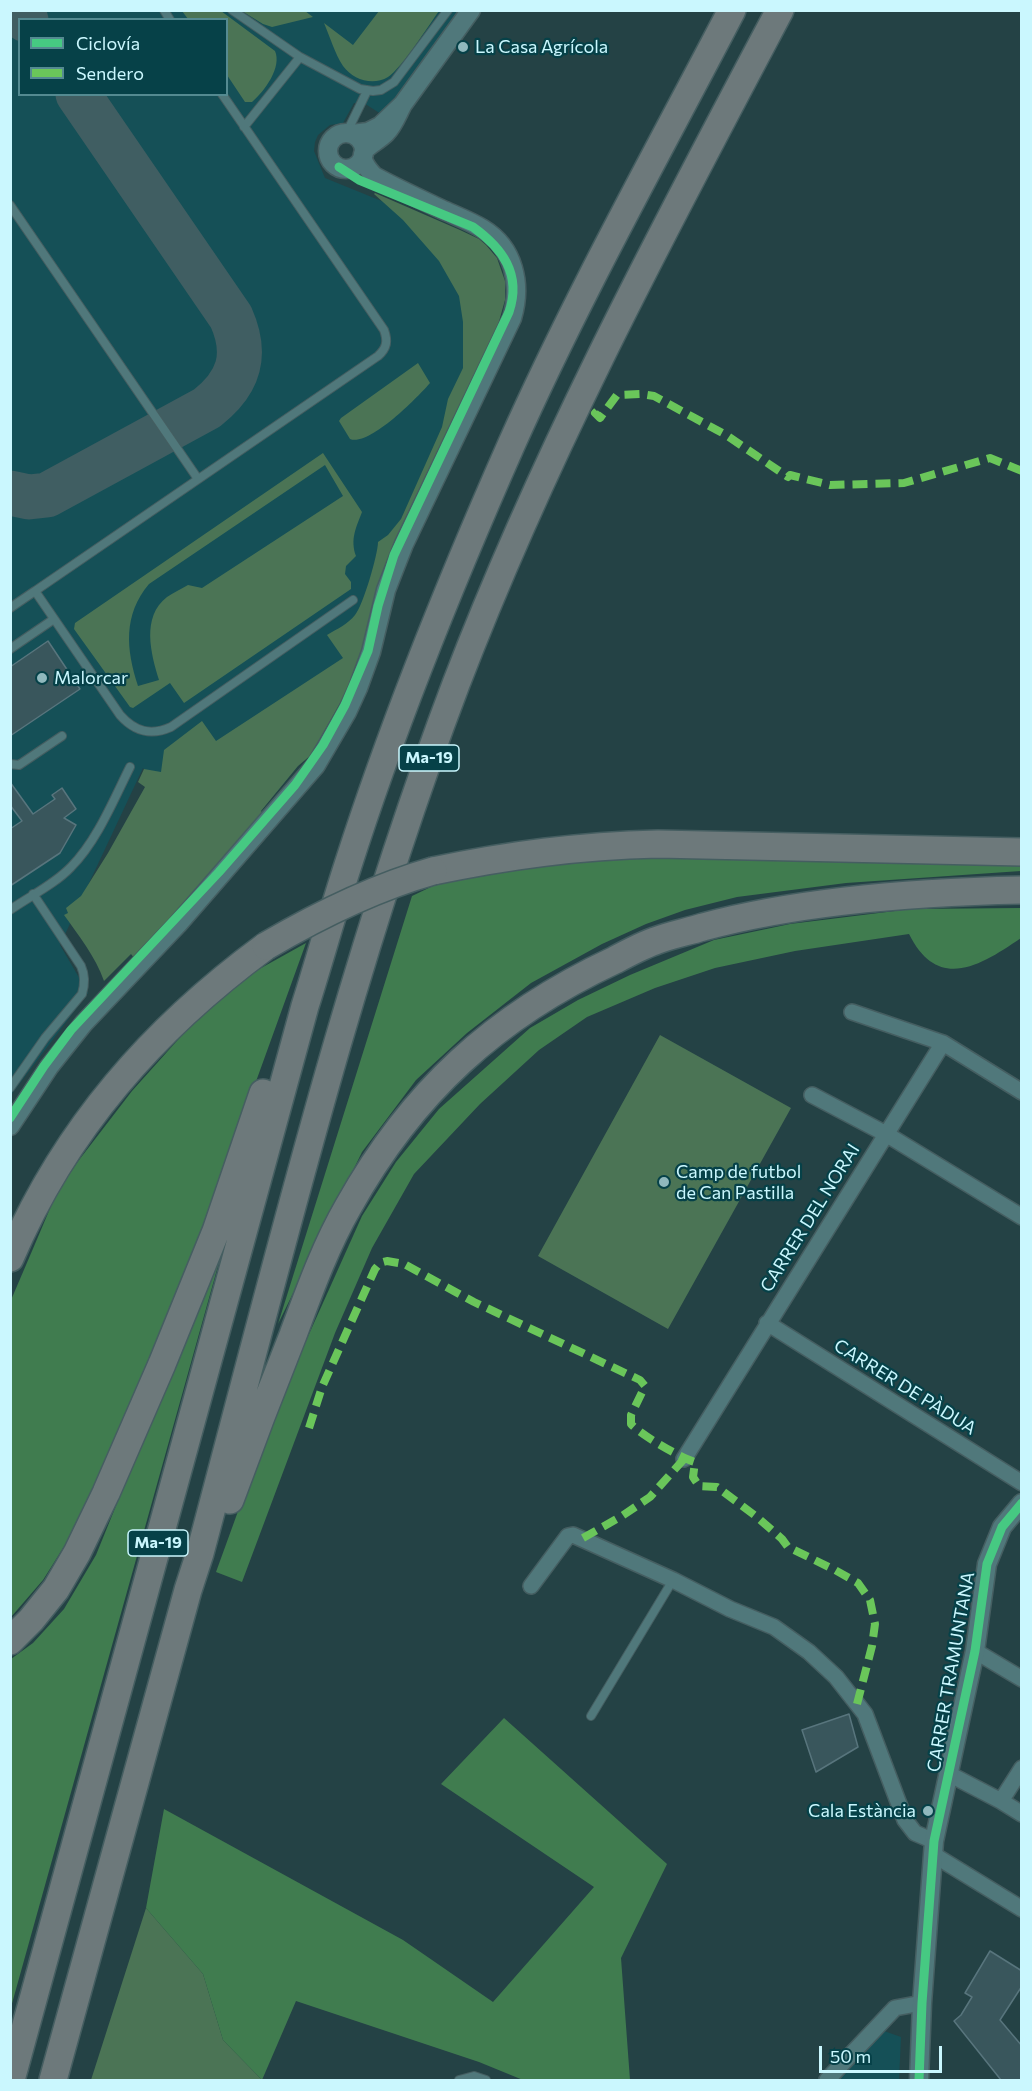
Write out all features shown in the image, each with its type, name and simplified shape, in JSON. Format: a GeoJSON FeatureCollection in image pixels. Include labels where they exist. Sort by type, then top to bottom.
{"type":"FeatureCollection","features":[{"type":"Feature","properties":{"kind":"highway","name":"Ma-19"},"geometry":{"type":"LineString","coordinates":[[11,2080],[238,1247],[305,1006],[347,866],[412,683],[476,525],[530,404],[573,314],[732,10]]}},
{"type":"Feature","properties":{"kind":"highway","name":"Ma-19"},"geometry":{"type":"LineString","coordinates":[[53,2080],[361,964],[407,820],[496,585],[584,390],[642,271],[780,10]]}},
{"type":"Feature","properties":{"kind":"highway"},"geometry":{"type":"LineString","coordinates":[[10,1258],[37,1199],[58,1163],[119,1080],[192,1004],[266,946],[368,893],[433,871],[542,851],[601,845],[669,844],[1022,852]]}},
{"type":"Feature","properties":{"kind":"highway"},"geometry":{"type":"LineString","coordinates":[[200,1553],[218,1533],[312,1284],[347,1209],[383,1150],[426,1096],[460,1061],[501,1026],[584,974],[656,940],[737,918],[816,905],[931,894],[1022,890]]}},
{"type":"Feature","properties":{"kind":"highway"},"geometry":{"type":"LineString","coordinates":[[10,1641],[31,1620],[56,1589],[77,1553],[106,1493],[216,1232],[273,1066],[305,1006]]}},
{"type":"Feature","properties":{"kind":"street"},"geometry":{"type":"LineString","coordinates":[[403,104],[381,126],[368,132],[340,134],[330,142],[328,154],[330,160],[339,167],[352,168],[358,164],[368,145],[382,136],[390,127],[403,104],[471,10]]}},
{"type":"Feature","properties":{"kind":"street"},"geometry":{"type":"LineString","coordinates":[[10,1126],[49,1067],[84,1023],[186,916],[316,765],[347,712],[358,688],[371,652],[386,590],[404,544],[512,318],[517,300],[515,272],[508,255],[498,241],[481,227],[374,176],[366,166],[361,141],[349,134]]}},
{"type":"Feature","properties":{"kind":"street"},"geometry":{"type":"LineString","coordinates":[[852,1012],[943,1043],[1022,1092]]}},
{"type":"Feature","properties":{"kind":"street"},"geometry":{"type":"LineString","coordinates":[[886,1134],[943,1043]]}},
{"type":"Feature","properties":{"kind":"street"},"geometry":{"type":"LineString","coordinates":[[812,1095],[886,1134],[1022,1217]]}},
{"type":"Feature","properties":{"kind":"street","name":"CARRER DEL NORAI"},"geometry":{"type":"LineString","coordinates":[[684,1459],[886,1134]]}},
{"type":"Feature","properties":{"kind":"street","name":"CARRER DE PÀDUA"},"geometry":{"type":"LineString","coordinates":[[767,1323],[1022,1483]]}},
{"type":"Feature","properties":{"kind":"street","name":"CARRER TRAMUNTANA"},"geometry":{"type":"LineString","coordinates":[[919,2080],[922,2003],[934,1848],[975,1651],[987,1564],[1002,1527],[1022,1503]]}},
{"type":"Feature","properties":{"kind":"street"},"geometry":{"type":"LineString","coordinates":[[531,1586],[568,1536],[573,1535],[673,1580],[730,1609],[774,1627],[809,1652],[836,1677],[865,1714],[904,1820],[915,1833],[1022,1909]]}},
{"type":"Feature","properties":{"kind":"street"},"geometry":{"type":"LineString","coordinates":[[975,1651],[1022,1679]]}},
{"type":"Feature","properties":{"kind":"street"},"geometry":{"type":"LineString","coordinates":[[1001,1801],[1022,1768]]}},
{"type":"Feature","properties":{"kind":"street"},"geometry":{"type":"LineString","coordinates":[[949,1774],[1022,1814]]}},
{"type":"Feature","properties":{"kind":"street"},"geometry":{"type":"LineString","coordinates":[[828,2080],[895,2008],[922,2003]]}},
{"type":"Feature","properties":{"kind":"lane"},"geometry":{"type":"LineString","coordinates":[[232,10],[300,57],[367,91],[381,90],[394,82],[448,10]]}},
{"type":"Feature","properties":{"kind":"lane"},"geometry":{"type":"LineString","coordinates":[[244,127],[300,57]]}},
{"type":"Feature","properties":{"kind":"lane"},"geometry":{"type":"LineString","coordinates":[[349,134],[367,91]]}},
{"type":"Feature","properties":{"kind":"lane"},"geometry":{"type":"LineString","coordinates":[[10,608],[378,356],[386,347],[384,330],[223,96]]}},
{"type":"Feature","properties":{"kind":"lane"},"geometry":{"type":"LineString","coordinates":[[10,205],[198,479]]}},
{"type":"Feature","properties":{"kind":"lane"},"geometry":{"type":"LineString","coordinates":[[35,591],[127,722],[136,729],[152,732],[171,727],[354,600]]}},
{"type":"Feature","properties":{"kind":"lane"},"geometry":{"type":"LineString","coordinates":[[10,649],[54,619]]}},
{"type":"Feature","properties":{"kind":"lane"},"geometry":{"type":"LineString","coordinates":[[10,764],[19,765],[62,736]]}},
{"type":"Feature","properties":{"kind":"lane"},"geometry":{"type":"LineString","coordinates":[[10,910],[70,868],[81,856],[130,767]]}},
{"type":"Feature","properties":{"kind":"lane"},"geometry":{"type":"LineString","coordinates":[[10,1088],[45,1038],[82,994],[84,988],[84,973],[81,966],[33,894]]}},
{"type":"Feature","properties":{"kind":"lane"},"geometry":{"type":"LineString","coordinates":[[591,1716],[673,1580]]}},
{"type":"Feature","properties":{"kind":"lane"},"geometry":{"type":"LineString","coordinates":[[459,2080],[474,2076],[486,2080]]}},
{"type":"Feature","properties":{"kind":"shaded area"},"geometry":{"type":"Polygon","coordinates":[[[11,11],[460,11],[384,116],[367,105],[354,103],[343,123],[330,125],[318,135],[314,151],[325,178],[453,230],[498,307],[382,561],[311,748],[213,868],[143,768],[60,945],[88,993],[11,1095],[11,11]]]}},
{"type":"Feature","properties":{"kind":"shaded area"},"geometry":{"type":"Polygon","coordinates":[[[884,2031],[901,2037],[899,2080],[839,2080],[884,2031]]]}},
{"type":"Feature","properties":{"kind":"green space"},"geometry":{"type":"Polygon","coordinates":[[[182,11],[221,11],[275,51],[276,64],[271,78],[252,102],[245,102],[228,76],[228,18],[187,18],[182,11]]]}},
{"type":"Feature","properties":{"kind":"green space"},"geometry":{"type":"Polygon","coordinates":[[[242,11],[305,11],[313,17],[272,27],[242,11]]]}},
{"type":"Feature","properties":{"kind":"green space"},"geometry":{"type":"Polygon","coordinates":[[[379,11],[439,11],[394,72],[382,80],[364,80],[352,75],[343,66],[324,23],[353,45],[379,11]]]}},
{"type":"Feature","properties":{"kind":"green space"},"geometry":{"type":"Polygon","coordinates":[[[375,193],[460,230],[486,245],[497,258],[505,281],[505,300],[498,325],[388,559],[366,639],[349,687],[311,755],[298,766],[261,811],[264,815],[134,958],[131,954],[104,981],[91,955],[64,915],[68,913],[66,908],[81,896],[145,787],[138,782],[144,769],[161,772],[164,750],[202,721],[216,741],[343,658],[327,635],[349,621],[358,610],[370,580],[378,542],[388,535],[401,519],[442,427],[448,399],[463,368],[463,322],[459,296],[439,261],[403,220],[375,193]]]}},
{"type":"Feature","properties":{"kind":"green space"},"geometry":{"type":"Polygon","coordinates":[[[418,363],[430,383],[393,419],[369,436],[350,439],[339,421],[341,418],[418,363]]]}},
{"type":"Feature","properties":{"kind":"green space"},"geometry":{"type":"Polygon","coordinates":[[[323,453],[362,512],[354,539],[356,556],[346,566],[345,574],[351,582],[351,589],[184,703],[170,683],[133,708],[130,707],[74,629],[75,623],[323,453]],[[325,465],[149,584],[135,608],[129,633],[131,659],[138,686],[159,680],[151,648],[151,625],[159,605],[167,597],[188,585],[202,588],[343,496],[325,465]]]}},
{"type":"Feature","properties":{"kind":"green space"},"geometry":{"type":"Polygon","coordinates":[[[706,855],[1021,861],[1021,871],[846,883],[737,897],[685,910],[646,924],[602,944],[531,983],[467,1033],[416,1080],[362,1152],[278,1324],[412,896],[437,884],[592,857],[706,855]]]}},
{"type":"Feature","properties":{"kind":"green space"},"geometry":{"type":"Polygon","coordinates":[[[1021,908],[1021,938],[975,964],[960,968],[946,968],[933,963],[920,952],[909,934],[795,951],[715,968],[655,988],[587,1017],[539,1050],[480,1104],[414,1174],[372,1248],[335,1333],[242,1582],[216,1572],[274,1412],[362,1216],[396,1162],[439,1109],[530,1028],[578,1000],[630,975],[714,940],[790,924],[911,909],[1021,908]]]}},
{"type":"Feature","properties":{"kind":"green space"},"geometry":{"type":"Polygon","coordinates":[[[306,943],[178,1303],[125,1424],[70,1537],[43,1580],[11,1617],[11,1300],[57,1192],[132,1091],[184,1033],[245,977],[306,943]]]}},
{"type":"Feature","properties":{"kind":"green space","name":"Camp de futbol de Can Pastilla"},"geometry":{"type":"Polygon","coordinates":[[[660,1035],[791,1108],[668,1329],[538,1256],[660,1035]]]}},
{"type":"Feature","properties":{"kind":"green space"},"geometry":{"type":"Polygon","coordinates":[[[228,1230],[11,2007],[11,1659],[33,1643],[64,1609],[96,1555],[228,1230]]]}},
{"type":"Feature","properties":{"kind":"green space"},"geometry":{"type":"Polygon","coordinates":[[[504,1718],[667,1864],[621,1958],[630,2080],[523,2080],[479,2062],[296,2001],[262,2080],[223,2040],[203,1974],[146,1908],[164,1809],[403,1940],[493,2002],[594,1887],[441,1784],[504,1718]]]}},
{"type":"Feature","properties":{"kind":"green space"},"geometry":{"type":"Polygon","coordinates":[[[146,1908],[203,1974],[223,2040],[262,2080],[91,2080],[146,1908]]]}},
{"type":"Feature","properties":{"kind":"building","name":"Malorcar"},"geometry":{"type":"Polygon","coordinates":[[[48,641],[80,689],[10,736],[10,667],[48,641]]]}},
{"type":"Feature","properties":{"kind":"building"},"geometry":{"type":"Polygon","coordinates":[[[10,782],[33,814],[55,799],[52,795],[62,788],[76,809],[64,818],[76,825],[60,853],[10,886],[10,829],[22,821],[10,805],[10,782]]]}},
{"type":"Feature","properties":{"kind":"building"},"geometry":{"type":"Polygon","coordinates":[[[849,1714],[858,1747],[816,1772],[802,1730],[849,1714]]]}},
{"type":"Feature","properties":{"kind":"building"},"geometry":{"type":"Polygon","coordinates":[[[990,1951],[1022,1971],[1022,1986],[1000,2020],[1022,2046],[1022,2080],[1001,2080],[954,2021],[961,2015],[972,1997],[965,1993],[990,1951]]]}},
{"type":"Feature","properties":{"kind":"taxiway"},"geometry":{"type":"LineString","coordinates":[[20,10],[25,18]]}},
{"type":"Feature","properties":{"kind":"taxiway"},"geometry":{"type":"LineString","coordinates":[[10,493],[29,497],[47,495],[207,408],[227,389],[233,378],[239,356],[239,344],[231,317],[79,96]]}},
{"type":"Feature","properties":{"kind":"marked path"},"geometry":{"type":"LineString","coordinates":[[597,411],[595,413],[600,418],[617,395],[654,396],[726,435],[788,477],[790,475],[830,485],[904,483],[990,458],[1022,471]]}},
{"type":"Feature","properties":{"kind":"marked path"},"geometry":{"type":"LineString","coordinates":[[309,1428],[322,1387],[375,1269],[380,1263],[387,1261],[404,1264],[474,1302],[640,1380],[645,1386],[631,1415],[631,1424],[662,1446],[695,1462],[693,1477],[699,1486],[717,1487],[757,1517],[788,1547],[858,1583],[870,1600],[875,1624],[872,1646],[857,1704]]}},
{"type":"Feature","properties":{"kind":"marked path"},"geometry":{"type":"LineString","coordinates":[[583,1538],[650,1497],[684,1459]]}},
{"type":"Feature","properties":{"kind":"cycle path"},"geometry":{"type":"LineString","coordinates":[[10,1118],[71,1030],[219,872],[295,785],[323,745],[345,705],[368,651],[378,606],[394,555],[509,312],[513,286],[511,274],[501,253],[483,235],[473,227],[359,180],[339,167]]}},
{"type":"Feature","properties":{"kind":"cycle path"},"geometry":{"type":"LineString","coordinates":[[919,2080],[922,2003],[934,1841],[975,1651],[987,1564],[1002,1527],[1022,1503]]}},
{"type":"Feature","properties":{"kind":"place","name":"La Casa Agrícola"},"geometry":{"type":"Point","coordinates":[463,47]}},
{"type":"Feature","properties":{"kind":"place","name":"Malorcar"},"geometry":{"type":"Point","coordinates":[42,678]}},
{"type":"Feature","properties":{"kind":"place","name":"Camp de futbol de Can Pastilla"},"geometry":{"type":"Point","coordinates":[664,1182]}},
{"type":"Feature","properties":{"kind":"place","name":"Cala Estància"},"geometry":{"type":"Point","coordinates":[928,1811]}}]}
